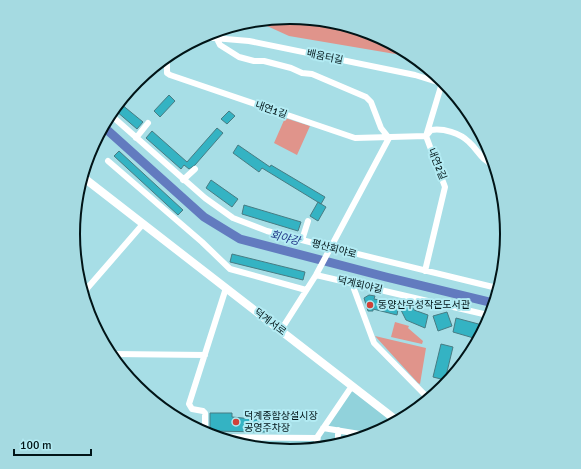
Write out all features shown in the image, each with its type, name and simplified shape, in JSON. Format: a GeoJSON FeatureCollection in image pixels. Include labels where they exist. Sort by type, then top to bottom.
{"type":"FeatureCollection","features":[{"type":"Feature","properties":{"kind":"street","name":"배움터길"},"geometry":{"type":"LineString","coordinates":[[217,37],[249,41],[415,75],[434,81]]}},
{"type":"Feature","properties":{"kind":"street"},"geometry":{"type":"LineString","coordinates":[[216,38],[220,45],[239,57],[254,61],[264,61],[312,74],[366,97],[371,102],[380,128],[389,138],[327,250],[317,272],[281,330]]}},
{"type":"Feature","properties":{"kind":"street","name":"내연1길"},"geometry":{"type":"LineString","coordinates":[[167,64],[167,73],[170,75],[355,138],[426,136],[431,130],[436,129],[455,134],[469,141],[478,154],[488,161]]}},
{"type":"Feature","properties":{"kind":"street","name":"내연2길"},"geometry":{"type":"LineString","coordinates":[[425,270],[445,187],[426,136],[443,90]]}},
{"type":"Feature","properties":{"kind":"street","name":"평산회야로"},"geometry":{"type":"LineString","coordinates":[[115,119],[183,180],[233,218],[267,231],[302,240],[327,250],[425,270],[494,287]]}},
{"type":"Feature","properties":{"kind":"street"},"geometry":{"type":"LineString","coordinates":[[136,138],[148,123]]}},
{"type":"Feature","properties":{"kind":"street"},"geometry":{"type":"LineString","coordinates":[[108,161],[202,242],[230,269],[306,290]]}},
{"type":"Feature","properties":{"kind":"street"},"geometry":{"type":"LineString","coordinates":[[183,180],[195,169]]}},
{"type":"Feature","properties":{"kind":"street","name":"덕계서로"},"geometry":{"type":"LineString","coordinates":[[87,180],[394,418]]}},
{"type":"Feature","properties":{"kind":"street"},"geometry":{"type":"LineString","coordinates":[[302,240],[308,221]]}},
{"type":"Feature","properties":{"kind":"street"},"geometry":{"type":"LineString","coordinates":[[87,289],[143,224]]}},
{"type":"Feature","properties":{"kind":"street","name":"덕계회야길"},"geometry":{"type":"LineString","coordinates":[[317,272],[356,284],[485,314]]}},
{"type":"Feature","properties":{"kind":"street"},"geometry":{"type":"LineString","coordinates":[[356,284],[354,289],[374,344],[426,396]]}},
{"type":"Feature","properties":{"kind":"street"},"geometry":{"type":"LineString","coordinates":[[205,427],[205,413],[203,411],[192,409],[189,404],[226,288]]}},
{"type":"Feature","properties":{"kind":"street"},"geometry":{"type":"LineString","coordinates":[[117,354],[205,355]]}},
{"type":"Feature","properties":{"kind":"street"},"geometry":{"type":"LineString","coordinates":[[317,443],[323,428],[352,386]]}},
{"type":"Feature","properties":{"kind":"street"},"geometry":{"type":"LineString","coordinates":[[323,428],[359,434]]}},
{"type":"Feature","properties":{"kind":"street"},"geometry":{"type":"LineString","coordinates":[[338,430],[338,440]]}},
{"type":"Feature","properties":{"kind":"street"},"geometry":{"type":"LineString","coordinates":[[233,437],[318,438]]}},
{"type":"Feature","properties":{"kind":"shaded area"},"geometry":{"type":"Polygon","coordinates":[[[277,24],[304,24],[332,28],[371,40],[401,55],[289,36],[267,26],[277,24]]]}},
{"type":"Feature","properties":{"kind":"shaded area"},"geometry":{"type":"Polygon","coordinates":[[[285,118],[310,126],[297,155],[274,143],[285,118]]]}},
{"type":"Feature","properties":{"kind":"shaded area"},"geometry":{"type":"Polygon","coordinates":[[[395,322],[409,326],[408,328],[423,341],[422,344],[391,337],[395,322]]]}},
{"type":"Feature","properties":{"kind":"shaded area"},"geometry":{"type":"Polygon","coordinates":[[[375,336],[426,348],[420,384],[418,383],[375,336]]]}},
{"type":"Feature","properties":{"kind":"shaded area"},"geometry":{"type":"Polygon","coordinates":[[[351,392],[355,392],[390,420],[371,429],[345,438],[304,445],[277,445],[242,439],[321,441],[321,436],[351,392]]]}},
{"type":"Feature","properties":{"kind":"building"},"geometry":{"type":"Polygon","coordinates":[[[169,95],[175,101],[160,117],[154,111],[169,95]]]}},
{"type":"Feature","properties":{"kind":"building"},"geometry":{"type":"Polygon","coordinates":[[[123,106],[143,122],[137,129],[118,113],[123,106]]]}},
{"type":"Feature","properties":{"kind":"building"},"geometry":{"type":"Polygon","coordinates":[[[229,111],[235,116],[227,124],[221,119],[229,111]]]}},
{"type":"Feature","properties":{"kind":"building"},"geometry":{"type":"Polygon","coordinates":[[[217,128],[223,133],[195,165],[189,169],[184,165],[181,169],[146,138],[152,131],[187,162],[217,128]]]}},
{"type":"Feature","properties":{"kind":"building"},"geometry":{"type":"Polygon","coordinates":[[[238,145],[270,167],[271,165],[325,197],[321,204],[262,168],[259,172],[233,153],[238,145]]]}},
{"type":"Feature","properties":{"kind":"building"},"geometry":{"type":"Polygon","coordinates":[[[119,151],[183,210],[178,215],[114,156],[119,151]]]}},
{"type":"Feature","properties":{"kind":"building"},"geometry":{"type":"Polygon","coordinates":[[[211,180],[238,199],[232,207],[206,188],[211,180]]]}},
{"type":"Feature","properties":{"kind":"building"},"geometry":{"type":"Polygon","coordinates":[[[318,202],[326,207],[318,221],[310,216],[318,202]]]}},
{"type":"Feature","properties":{"kind":"building"},"geometry":{"type":"Polygon","coordinates":[[[244,205],[301,222],[298,231],[242,214],[244,205]]]}},
{"type":"Feature","properties":{"kind":"building"},"geometry":{"type":"Polygon","coordinates":[[[232,254],[305,272],[303,280],[230,262],[232,254]]]}},
{"type":"Feature","properties":{"kind":"building"},"geometry":{"type":"Polygon","coordinates":[[[369,295],[375,296],[374,299],[399,304],[397,315],[373,309],[373,311],[368,311],[364,298],[369,295]]]}},
{"type":"Feature","properties":{"kind":"building"},"geometry":{"type":"Polygon","coordinates":[[[411,304],[414,310],[428,315],[425,328],[406,320],[400,308],[411,304]]]}},
{"type":"Feature","properties":{"kind":"building"},"geometry":{"type":"Polygon","coordinates":[[[447,312],[452,326],[438,331],[433,316],[447,312]]]}},
{"type":"Feature","properties":{"kind":"building"},"geometry":{"type":"Polygon","coordinates":[[[456,318],[481,325],[474,338],[453,332],[456,318]]]}},
{"type":"Feature","properties":{"kind":"building"},"geometry":{"type":"Polygon","coordinates":[[[441,344],[453,347],[446,376],[443,379],[433,377],[441,344]]]}},
{"type":"Feature","properties":{"kind":"building","name":"덕계종합상설시장 공영주차장"},"geometry":{"type":"Polygon","coordinates":[[[210,413],[232,413],[232,417],[263,420],[264,423],[269,423],[269,431],[265,432],[215,431],[210,429],[210,413]]]}},
{"type":"Feature","properties":{"kind":"waterway","name":"회야강"},"geometry":{"type":"LineString","coordinates":[[107,130],[204,217],[240,239],[490,302]]}},
{"type":"Feature","properties":{"kind":"place","name":"동양산우성작은도서관"},"geometry":{"type":"Point","coordinates":[370,305]}},
{"type":"Feature","properties":{"kind":"place","name":"덕계종합상설시장 공영주차장"},"geometry":{"type":"Point","coordinates":[236,422]}}]}
